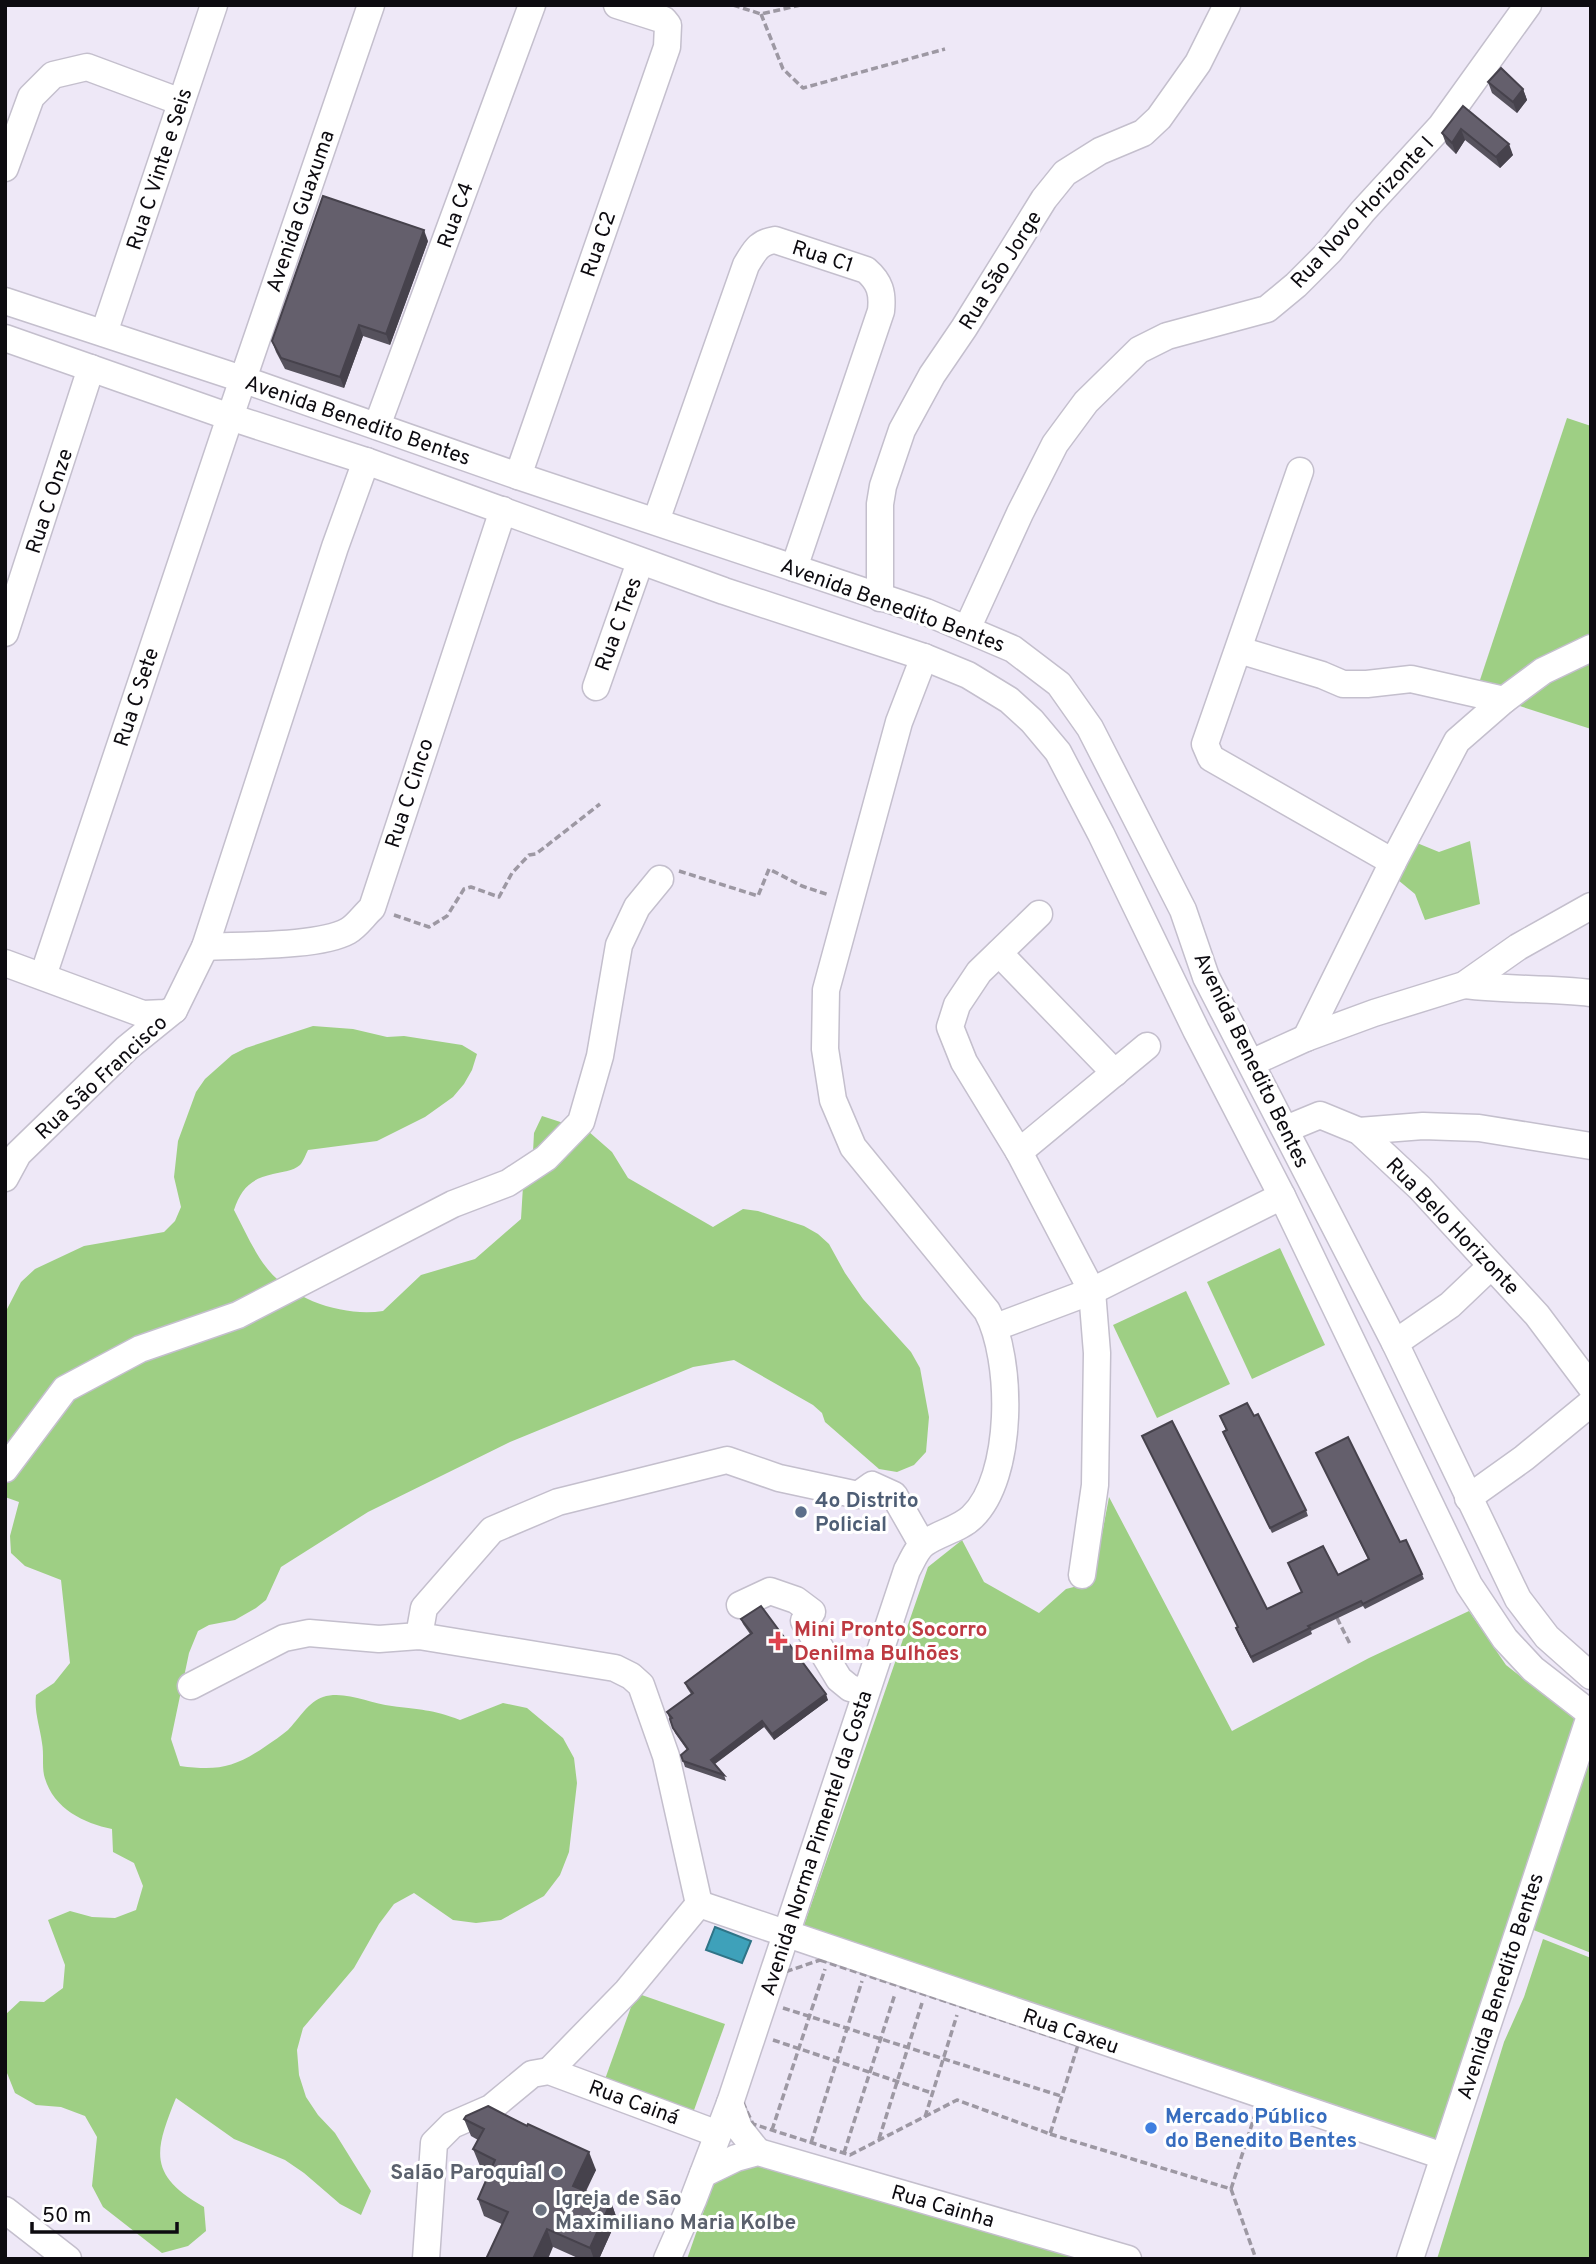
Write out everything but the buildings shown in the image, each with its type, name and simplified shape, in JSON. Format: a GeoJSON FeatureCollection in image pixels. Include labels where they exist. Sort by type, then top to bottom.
{"type":"FeatureCollection","features":[{"type":"Feature","properties":{"kind":"street","name":"Rua C Vinte e Seis"},"geometry":{"type":"LineString","coordinates":[[104,333],[214,5]]}},
{"type":"Feature","properties":{"kind":"street","name":"Avenida Guaxuma"},"geometry":{"type":"LineString","coordinates":[[230,417],[371,5]]}},
{"type":"Feature","properties":{"kind":"street","name":"Rua C4"},"geometry":{"type":"LineString","coordinates":[[377,426],[532,5]]}},
{"type":"Feature","properties":{"kind":"street","name":"Rua C2"},"geometry":{"type":"LineString","coordinates":[[518,475],[667,47],[668,24],[658,18],[617,5]]}},
{"type":"Feature","properties":{"kind":"street","name":"Rua São Jorge"},"geometry":{"type":"LineString","coordinates":[[880,598],[880,504],[883,486],[902,430],[932,375],[971,318],[1044,199],[1065,173],[1100,152],[1143,133],[1159,118],[1198,63],[1227,5]]}},
{"type":"Feature","properties":{"kind":"street","name":"Rua Novo Horizonte I"},"geometry":{"type":"LineString","coordinates":[[967,629],[1055,444],[1086,402],[1139,350],[1167,336],[1267,309],[1296,285],[1330,251],[1441,126],[1528,5]]}},
{"type":"Feature","properties":{"kind":"street"},"geometry":{"type":"LineString","coordinates":[[5,168],[31,97],[53,75],[87,67],[181,102]]}},
{"type":"Feature","properties":{"kind":"street","name":"Rua C1"},"geometry":{"type":"LineString","coordinates":[[656,521],[746,265],[755,251],[764,242],[775,240],[866,270],[877,279],[881,290],[881,311],[794,568]]}},
{"type":"Feature","properties":{"kind":"street","name":"Avenida Benedito Bentes"},"geometry":{"type":"LineString","coordinates":[[5,301],[926,612],[1013,649],[1059,684],[1090,728],[1183,910],[1206,977],[1395,1343],[1518,1599],[1547,1637],[1591,1676]]}},
{"type":"Feature","properties":{"kind":"street","name":"Avenida Benedito Bentes"},"geometry":{"type":"LineString","coordinates":[[5,338],[230,417],[366,461],[640,562],[924,657],[968,676],[1009,700],[1032,720],[1058,752],[1282,1196],[1469,1585],[1505,1639],[1533,1669],[1591,1713],[1410,2259]]}},
{"type":"Feature","properties":{"kind":"street","name":"Rua C Onze"},"geometry":{"type":"LineString","coordinates":[[5,633],[91,368]]}},
{"type":"Feature","properties":{"kind":"street","name":"Rua C Sete"},"geometry":{"type":"LineString","coordinates":[[43,976],[230,417]]}},
{"type":"Feature","properties":{"kind":"street"},"geometry":{"type":"LineString","coordinates":[[5,963],[144,1014],[174,1010],[205,947],[335,547],[366,461]]}},
{"type":"Feature","properties":{"kind":"street"},"geometry":{"type":"LineString","coordinates":[[1300,471],[1205,744],[1211,758],[1393,862]]}},
{"type":"Feature","properties":{"kind":"street","name":"Rua C Cinco"},"geometry":{"type":"LineString","coordinates":[[205,947],[292,943],[340,934],[351,929],[372,908],[503,510]]}},
{"type":"Feature","properties":{"kind":"street"},"geometry":{"type":"LineString","coordinates":[[724,591],[736,548]]}},
{"type":"Feature","properties":{"kind":"street","name":"Rua C Tres"},"geometry":{"type":"LineString","coordinates":[[596,687],[640,562]]}},
{"type":"Feature","properties":{"kind":"street"},"geometry":{"type":"LineString","coordinates":[[1306,1038],[1393,862],[1457,741],[1504,699],[1543,671],[1591,648]]}},
{"type":"Feature","properties":{"kind":"street"},"geometry":{"type":"LineString","coordinates":[[1239,650],[1343,684],[1411,679],[1504,699]]}},
{"type":"Feature","properties":{"kind":"street"},"geometry":{"type":"LineString","coordinates":[[419,1636],[424,1608],[492,1530],[558,1502],[727,1460],[779,1478],[858,1495],[872,1485],[894,1496],[922,1544],[971,1519],[987,1500],[999,1460],[1004,1427],[1006,1382],[996,1327],[987,1311],[853,1147],[833,1100],[825,1049],[826,990],[900,722],[924,657]]}},
{"type":"Feature","properties":{"kind":"street"},"geometry":{"type":"LineString","coordinates":[[5,1469],[65,1389],[140,1349],[238,1315],[453,1203],[508,1183],[546,1157],[581,1122],[600,1056],[619,945],[637,907],[660,879]]}},
{"type":"Feature","properties":{"kind":"street"},"geometry":{"type":"LineString","coordinates":[[1251,1063],[1306,1038],[1374,1013],[1464,985],[1518,947],[1591,906]]}},
{"type":"Feature","properties":{"kind":"street"},"geometry":{"type":"LineString","coordinates":[[1039,914],[979,972],[957,1005],[950,1027],[964,1062],[1019,1152],[1092,1291],[1097,1353],[1095,1485],[1082,1576]]}},
{"type":"Feature","properties":{"kind":"street"},"geometry":{"type":"LineString","coordinates":[[999,953],[1115,1073]]}},
{"type":"Feature","properties":{"kind":"street"},"geometry":{"type":"LineString","coordinates":[[1177,992],[1206,977]]}},
{"type":"Feature","properties":{"kind":"street"},"geometry":{"type":"LineString","coordinates":[[1464,985],[1498,989],[1561,989],[1591,993]]}},
{"type":"Feature","properties":{"kind":"street","name":"Rua São Francisco"},"geometry":{"type":"LineString","coordinates":[[5,1178],[18,1154],[127,1048],[174,1010]]}},
{"type":"Feature","properties":{"kind":"street"},"geometry":{"type":"LineString","coordinates":[[1019,1152],[1147,1046]]}},
{"type":"Feature","properties":{"kind":"street","name":"Rua Belo Horizonte"},"geometry":{"type":"LineString","coordinates":[[1286,1129],[1320,1115],[1359,1131],[1420,1188],[1586,1371]]}},
{"type":"Feature","properties":{"kind":"street"},"geometry":{"type":"LineString","coordinates":[[1359,1131],[1423,1126],[1479,1128],[1591,1146]]}},
{"type":"Feature","properties":{"kind":"street"},"geometry":{"type":"LineString","coordinates":[[996,1327],[1092,1291],[1282,1196]]}},
{"type":"Feature","properties":{"kind":"street"},"geometry":{"type":"LineString","coordinates":[[1395,1343],[1450,1305],[1491,1266]]}},
{"type":"Feature","properties":{"kind":"street"},"geometry":{"type":"LineString","coordinates":[[1468,1498],[1524,1458],[1591,1402]]}},
{"type":"Feature","properties":{"kind":"street","name":"Avenida Norma Pimentel da Costa"},"geometry":{"type":"LineString","coordinates":[[670,2255],[730,2103],[865,1692],[907,1570],[922,1544]]}},
{"type":"Feature","properties":{"kind":"street"},"geometry":{"type":"LineString","coordinates":[[740,1605],[770,1591],[796,1601],[812,1612],[804,1621],[839,1679],[850,1688],[865,1692]]}},
{"type":"Feature","properties":{"kind":"street"},"geometry":{"type":"LineString","coordinates":[[191,1686],[284,1637],[309,1633],[379,1639],[419,1636],[615,1668],[641,1685],[666,1756],[699,1905],[627,1992],[549,2071],[532,2074],[491,2108],[452,2125],[434,2143],[426,2259]]}},
{"type":"Feature","properties":{"kind":"street","name":"Rua Caxeu"},"geometry":{"type":"LineString","coordinates":[[699,1905],[1443,2156]]}},
{"type":"Feature","properties":{"kind":"street","name":"Rua Cainá"},"geometry":{"type":"LineString","coordinates":[[549,2071],[718,2134]]}},
{"type":"Feature","properties":{"kind":"street"},"geometry":{"type":"LineString","coordinates":[[703,2174],[736,2158],[758,2152],[739,2128],[730,2103]]}},
{"type":"Feature","properties":{"kind":"street","name":"Rua Cainha"},"geometry":{"type":"LineString","coordinates":[[758,2152],[1128,2259]]}},
{"type":"Feature","properties":{"kind":"street"},"geometry":{"type":"LineString","coordinates":[[5,2210],[68,2259]]}},
{"type":"Feature","properties":{"kind":"path"},"geometry":{"type":"LineString","coordinates":[[733,5],[761,14],[801,5]]}},
{"type":"Feature","properties":{"kind":"path"},"geometry":{"type":"LineString","coordinates":[[761,14],[783,69],[803,88],[946,49]]}},
{"type":"Feature","properties":{"kind":"path"},"geometry":{"type":"LineString","coordinates":[[372,908],[429,927],[447,916],[464,890],[471,887],[499,897],[512,873],[528,855],[536,854],[600,804]]}},
{"type":"Feature","properties":{"kind":"path"},"geometry":{"type":"LineString","coordinates":[[660,879],[670,868],[758,896],[769,869],[802,886],[851,902]]}},
{"type":"Feature","properties":{"kind":"path"},"geometry":{"type":"LineString","coordinates":[[1336,1618],[1350,1644]]}},
{"type":"Feature","properties":{"kind":"path"},"geometry":{"type":"LineString","coordinates":[[1050,2134],[1078,2045],[820,1960],[785,1972],[739,2095],[753,2124],[850,2155],[957,2100],[1050,2134],[1231,2189]]}},
{"type":"Feature","properties":{"kind":"path"},"geometry":{"type":"LineString","coordinates":[[772,2130],[827,1962]]}},
{"type":"Feature","properties":{"kind":"path"},"geometry":{"type":"LineString","coordinates":[[811,2143],[864,1975]]}},
{"type":"Feature","properties":{"kind":"path"},"geometry":{"type":"LineString","coordinates":[[844,2153],[898,1985]]}},
{"type":"Feature","properties":{"kind":"path"},"geometry":{"type":"LineString","coordinates":[[878,2141],[925,1994]]}},
{"type":"Feature","properties":{"kind":"path"},"geometry":{"type":"LineString","coordinates":[[773,2005],[1061,2096]]}},
{"type":"Feature","properties":{"kind":"path"},"geometry":{"type":"LineString","coordinates":[[925,2116],[960,2006]]}},
{"type":"Feature","properties":{"kind":"path"},"geometry":{"type":"LineString","coordinates":[[761,2036],[933,2092]]}},
{"type":"Feature","properties":{"kind":"path"},"geometry":{"type":"LineString","coordinates":[[1256,2259],[1231,2189],[1258,2106]]}},
{"type":"Feature","properties":{"kind":"green space"},"geometry":{"type":"Polygon","coordinates":[[[1567,418],[1591,426],[1591,729],[1476,692],[1567,418]]]}},
{"type":"Feature","properties":{"kind":"green space"},"geometry":{"type":"Polygon","coordinates":[[[1470,841],[1480,904],[1425,920],[1415,894],[1398,880],[1417,843],[1439,852],[1470,841]]]}},
{"type":"Feature","properties":{"kind":"green space"},"geometry":{"type":"Polygon","coordinates":[[[313,1026],[462,1045],[477,1054],[464,1084],[453,1097],[425,1117],[377,1141],[308,1150],[297,1167],[258,1179],[243,1191],[234,1210],[261,1260],[289,1289],[319,1304],[335,1308],[383,1311],[421,1275],[475,1259],[521,1219],[523,1186],[533,1152],[534,1133],[542,1116],[588,1131],[612,1152],[628,1178],[713,1227],[743,1209],[758,1211],[804,1226],[818,1234],[829,1244],[863,1299],[911,1352],[920,1368],[929,1417],[926,1452],[914,1465],[897,1472],[879,1469],[825,1422],[822,1413],[813,1405],[734,1360],[693,1367],[510,1442],[368,1512],[281,1567],[266,1600],[256,1608],[235,1620],[209,1625],[198,1631],[189,1653],[171,1739],[180,1766],[215,1768],[235,1763],[285,1732],[318,1699],[340,1695],[434,1712],[460,1720],[503,1703],[527,1708],[563,1738],[574,1758],[577,1783],[569,1852],[560,1875],[544,1896],[501,1920],[476,1923],[453,1920],[414,1893],[394,1904],[379,1924],[354,1968],[303,2028],[297,2050],[299,2075],[306,2097],[335,2133],[371,2191],[361,2215],[340,2204],[285,2160],[234,2139],[176,2098],[163,2133],[161,2161],[173,2184],[204,2207],[206,2231],[188,2246],[162,2253],[103,2207],[92,2186],[97,2137],[85,2116],[61,2107],[36,2105],[15,2093],[5,2068],[5,2015],[20,2001],[44,2002],[63,1988],[65,1965],[48,1920],[70,1911],[92,1917],[115,1918],[136,1910],[143,1886],[134,1863],[113,1852],[112,1829],[90,1823],[61,1805],[48,1787],[44,1775],[36,1695],[54,1683],[70,1663],[61,1580],[25,1566],[11,1553],[10,1536],[19,1502],[5,1497],[5,1313],[21,1282],[35,1269],[84,1246],[164,1232],[175,1221],[181,1207],[174,1177],[178,1141],[196,1092],[205,1079],[232,1055],[246,1048],[313,1026]]]}},
{"type":"Feature","properties":{"kind":"green space"},"geometry":{"type":"Polygon","coordinates":[[[1280,1248],[1325,1345],[1252,1379],[1207,1282],[1280,1248]]]}},
{"type":"Feature","properties":{"kind":"green space"},"geometry":{"type":"Polygon","coordinates":[[[1186,1291],[1230,1384],[1157,1418],[1113,1325],[1186,1291]]]}},
{"type":"Feature","properties":{"kind":"green space"},"geometry":{"type":"Polygon","coordinates":[[[1109,1497],[1232,1731],[1369,1658],[1469,1611],[1506,1665],[1575,1719],[1577,1732],[1434,2145],[802,1931],[928,1567],[962,1540],[984,1582],[1039,1613],[1066,1589],[1093,1582],[1109,1497]]]}},
{"type":"Feature","properties":{"kind":"green space"},"geometry":{"type":"Polygon","coordinates":[[[1591,1744],[1591,1953],[1531,1929],[1591,1744]]]}},
{"type":"Feature","properties":{"kind":"green space"},"geometry":{"type":"Polygon","coordinates":[[[1543,1939],[1591,1958],[1591,2259],[1437,2259],[1504,2042],[1524,1997],[1543,1939]]]}},
{"type":"Feature","properties":{"kind":"green space"},"geometry":{"type":"Polygon","coordinates":[[[636,1993],[725,2024],[693,2113],[604,2082],[636,1993]]]}},
{"type":"Feature","properties":{"kind":"green space"},"geometry":{"type":"Polygon","coordinates":[[[734,2150],[1108,2259],[687,2259],[722,2159],[734,2150]]]}},
{"type":"Feature","properties":{"kind":"water"},"geometry":{"type":"Polygon","coordinates":[[[715,1927],[751,1941],[742,1963],[706,1950],[715,1927]]]}},
{"type":"Feature","properties":{"kind":"place","name":"4o Distrito Policial"},"geometry":{"type":"Point","coordinates":[801,1512]}},
{"type":"Feature","properties":{"kind":"place","name":"Mini Pronto Socorro Denilma Bulhões"},"geometry":{"type":"Point","coordinates":[778,1641]}},
{"type":"Feature","properties":{"kind":"place","name":"Mercado Público do Benedito Bentes"},"geometry":{"type":"Point","coordinates":[1151,2128]}},
{"type":"Feature","properties":{"kind":"place","name":"Salão Paroquial"},"geometry":{"type":"Point","coordinates":[557,2172]}},
{"type":"Feature","properties":{"kind":"place","name":"Igreja de São Maximiliano Maria Kolbe"},"geometry":{"type":"Point","coordinates":[541,2210]}}]}
